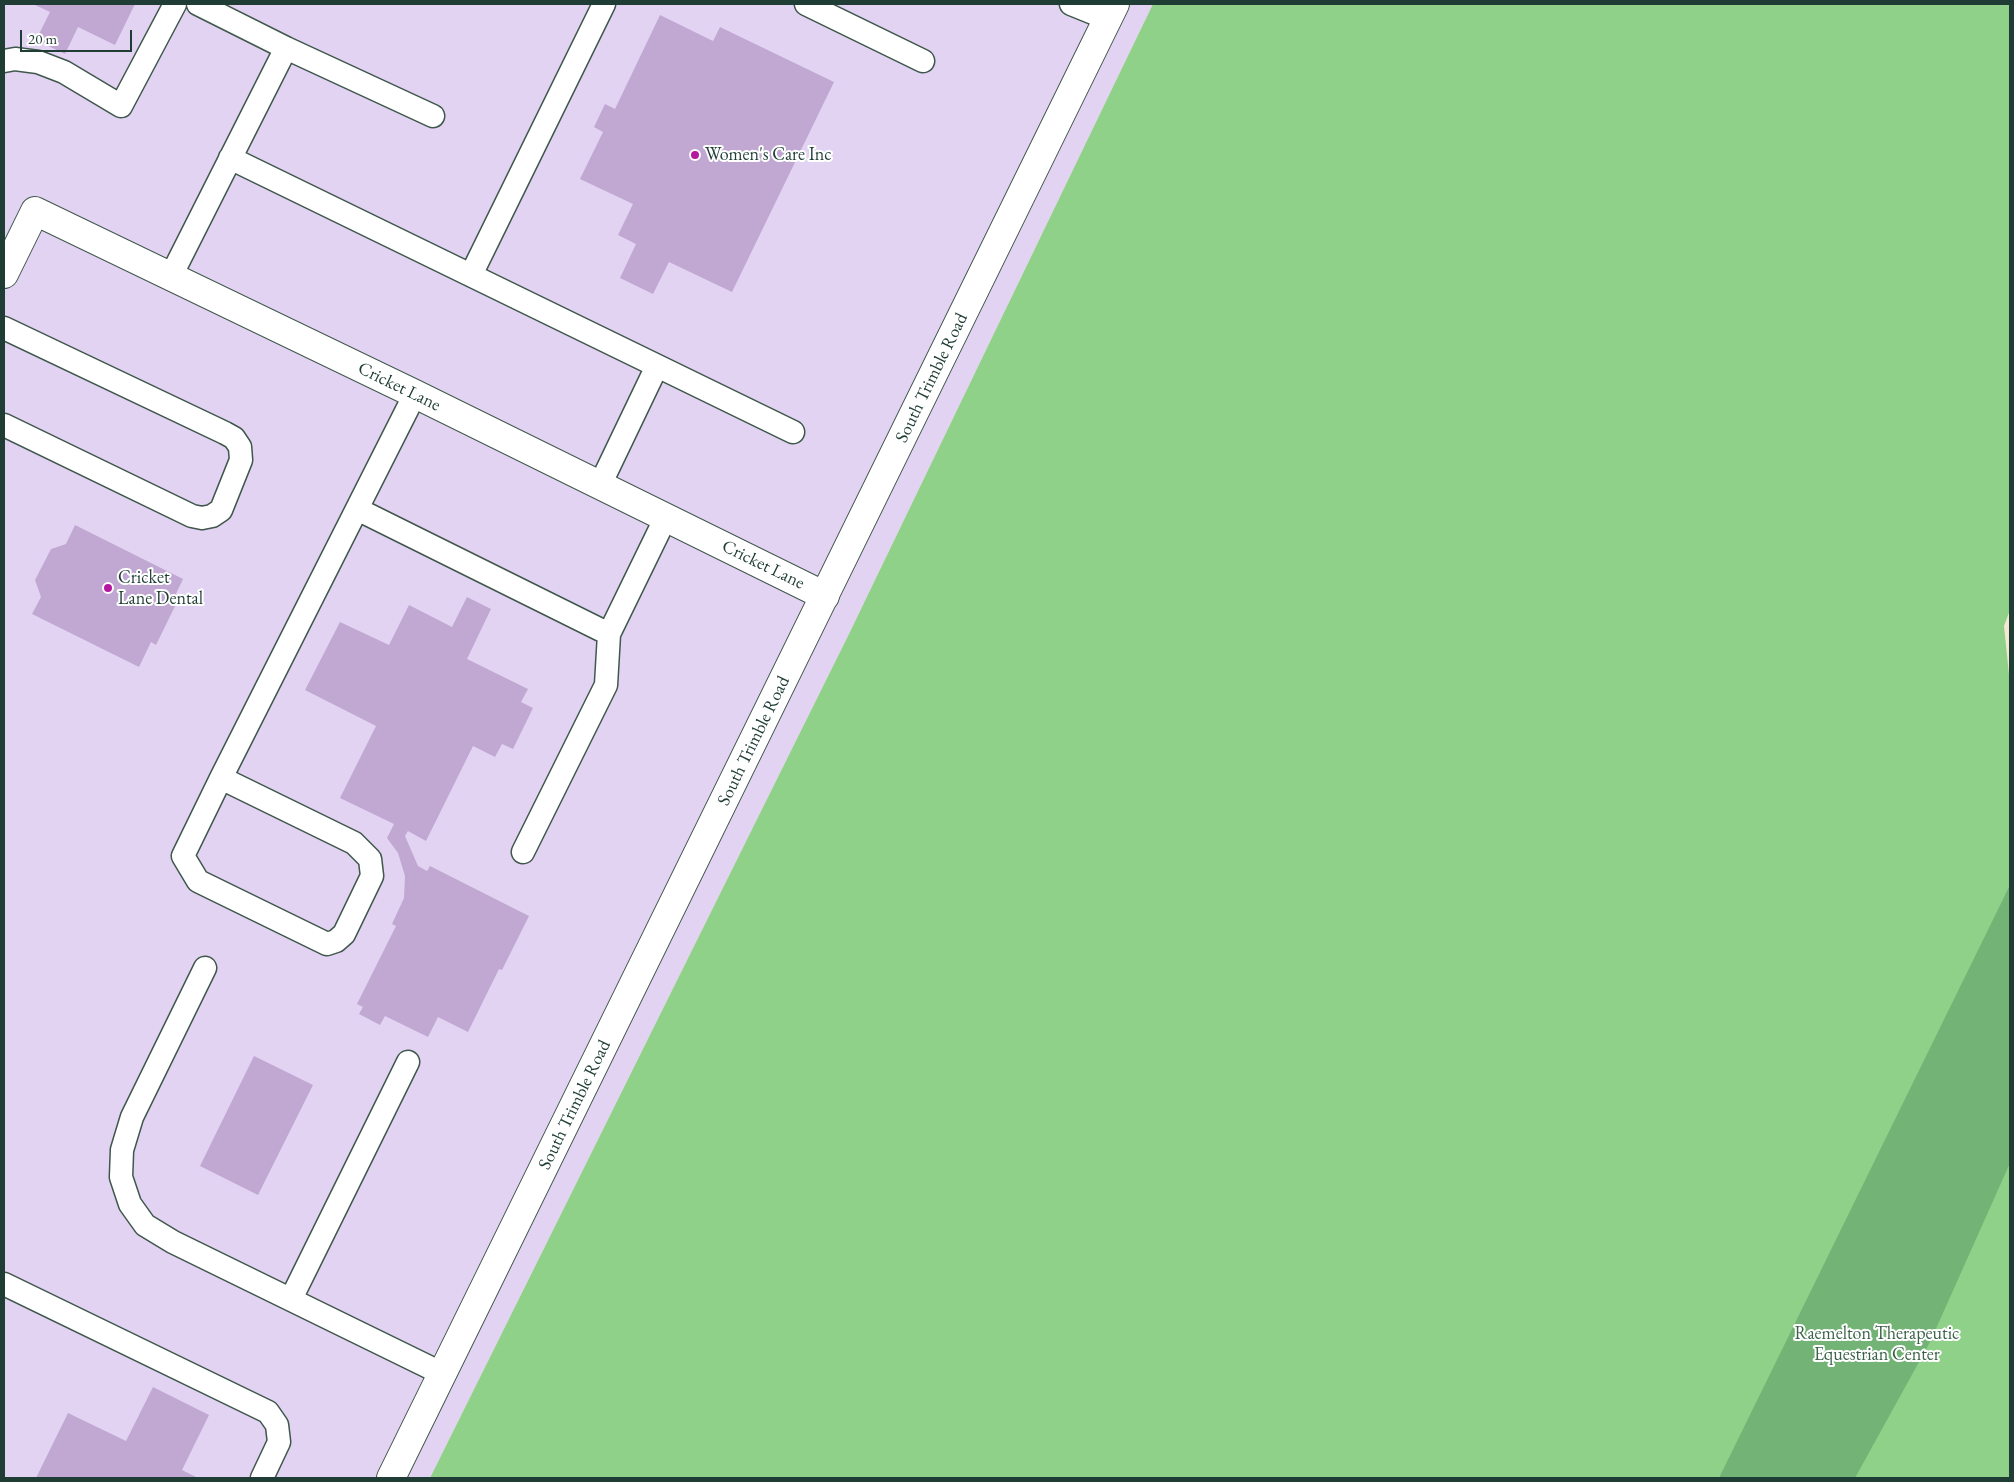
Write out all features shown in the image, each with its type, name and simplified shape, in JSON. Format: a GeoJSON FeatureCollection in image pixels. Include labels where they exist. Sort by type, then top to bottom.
{"type":"FeatureCollection","features":[{"type":"Feature","properties":{"kind":"main road","name":"South Trimble Road"},"geometry":{"type":"LineString","coordinates":[[391,1478],[1112,11]]}},
{"type":"Feature","properties":{"kind":"main road","name":"Cricket Lane"},"geometry":{"type":"LineString","coordinates":[[4,274],[35,211],[415,394],[825,596]]}},
{"type":"Feature","properties":{"kind":"lane"},"geometry":{"type":"LineString","coordinates":[[4,61],[15,59],[38,62],[64,72],[121,106],[175,4]]}},
{"type":"Feature","properties":{"kind":"lane"},"geometry":{"type":"LineString","coordinates":[[198,4],[286,48],[433,116]]}},
{"type":"Feature","properties":{"kind":"lane"},"geometry":{"type":"LineString","coordinates":[[470,275],[604,4]]}},
{"type":"Feature","properties":{"kind":"lane"},"geometry":{"type":"LineString","coordinates":[[806,4],[923,61]]}},
{"type":"Feature","properties":{"kind":"lane"},"geometry":{"type":"LineString","coordinates":[[1072,4],[1112,11]]}},
{"type":"Feature","properties":{"kind":"lane"},"geometry":{"type":"LineString","coordinates":[[171,276],[286,48]]}},
{"type":"Feature","properties":{"kind":"lane"},"geometry":{"type":"LineString","coordinates":[[230,158],[793,432]]}},
{"type":"Feature","properties":{"kind":"lane"},"geometry":{"type":"LineString","coordinates":[[4,328],[234,438],[240,447],[241,460],[220,510],[212,516],[202,518],[192,516],[4,425]]}},
{"type":"Feature","properties":{"kind":"lane"},"geometry":{"type":"LineString","coordinates":[[600,485],[657,366]]}},
{"type":"Feature","properties":{"kind":"lane"},"geometry":{"type":"LineString","coordinates":[[221,778],[354,843],[370,859],[372,876],[344,934],[336,942],[327,944],[198,880],[183,856],[221,778],[415,394]]}},
{"type":"Feature","properties":{"kind":"lane"},"geometry":{"type":"LineString","coordinates":[[357,509],[609,634]]}},
{"type":"Feature","properties":{"kind":"lane"},"geometry":{"type":"LineString","coordinates":[[523,852],[606,685],[609,634],[666,517]]}},
{"type":"Feature","properties":{"kind":"lane"},"geometry":{"type":"LineString","coordinates":[[205,968],[132,1117],[122,1150],[121,1177],[130,1204],[145,1224],[173,1242],[443,1374]]}},
{"type":"Feature","properties":{"kind":"lane"},"geometry":{"type":"LineString","coordinates":[[291,1299],[408,1062]]}},
{"type":"Feature","properties":{"kind":"lane"},"geometry":{"type":"LineString","coordinates":[[4,1284],[268,1412],[277,1426],[279,1442],[262,1478]]}},
{"type":"Feature","properties":{"kind":"shaded area"},"geometry":{"type":"Polygon","coordinates":[[[4,4],[1153,4],[848,636],[430,1478],[4,1478],[4,4]]]}},
{"type":"Feature","properties":{"kind":"green space","name":"Raemelton Therapeutic Equestrian Center"},"geometry":{"type":"Polygon","coordinates":[[[1153,4],[2010,4],[2010,610],[2004,626],[2010,684],[2010,1478],[430,1478],[848,636],[1153,4]]]}},
{"type":"Feature","properties":{"kind":"green space","name":"Raemelton Therapeutic Equestrian Center"},"geometry":{"type":"Polygon","coordinates":[[[2010,885],[2010,1163],[1930,1342],[1855,1478],[1719,1478],[2010,885]]]}},
{"type":"Feature","properties":{"kind":"building"},"geometry":{"type":"Polygon","coordinates":[[[33,4],[135,4],[115,45],[78,27],[65,54],[36,40],[50,12],[33,4]]]}},
{"type":"Feature","properties":{"kind":"building","name":"Women's Care Inc"},"geometry":{"type":"Polygon","coordinates":[[[660,15],[713,41],[720,27],[834,82],[732,292],[669,262],[653,294],[620,278],[636,244],[618,235],[633,204],[580,179],[603,132],[594,127],[605,104],[615,109],[660,15]]]}},
{"type":"Feature","properties":{"kind":"building","name":"Cricket Lane Dental"},"geometry":{"type":"Polygon","coordinates":[[[75,525],[183,579],[174,598],[178,600],[156,645],[151,642],[139,667],[32,614],[41,597],[35,580],[51,549],[66,544],[75,525]]]}},
{"type":"Feature","properties":{"kind":"building"},"geometry":{"type":"Polygon","coordinates":[[[467,597],[491,609],[467,659],[528,689],[521,702],[533,708],[513,749],[502,744],[495,757],[473,746],[426,841],[408,831],[405,836],[418,866],[427,871],[430,866],[529,916],[502,970],[499,969],[468,1032],[438,1017],[428,1037],[385,1016],[380,1025],[359,1014],[363,1007],[357,1004],[396,926],[392,924],[404,898],[405,876],[398,853],[387,838],[394,824],[340,798],[376,726],[305,690],[340,622],[389,645],[409,605],[452,627],[467,597]]]}},
{"type":"Feature","properties":{"kind":"building"},"geometry":{"type":"Polygon","coordinates":[[[254,1056],[313,1085],[258,1195],[200,1166],[254,1056]]]}},
{"type":"Feature","properties":{"kind":"building"},"geometry":{"type":"Polygon","coordinates":[[[153,1387],[209,1415],[182,1470],[195,1478],[36,1478],[68,1413],[126,1441],[153,1387]]]}},
{"type":"Feature","properties":{"kind":"place","name":"Women's Care Inc"},"geometry":{"type":"Point","coordinates":[695,155]}},
{"type":"Feature","properties":{"kind":"place","name":"Cricket Lane Dental"},"geometry":{"type":"Point","coordinates":[108,588]}}]}
